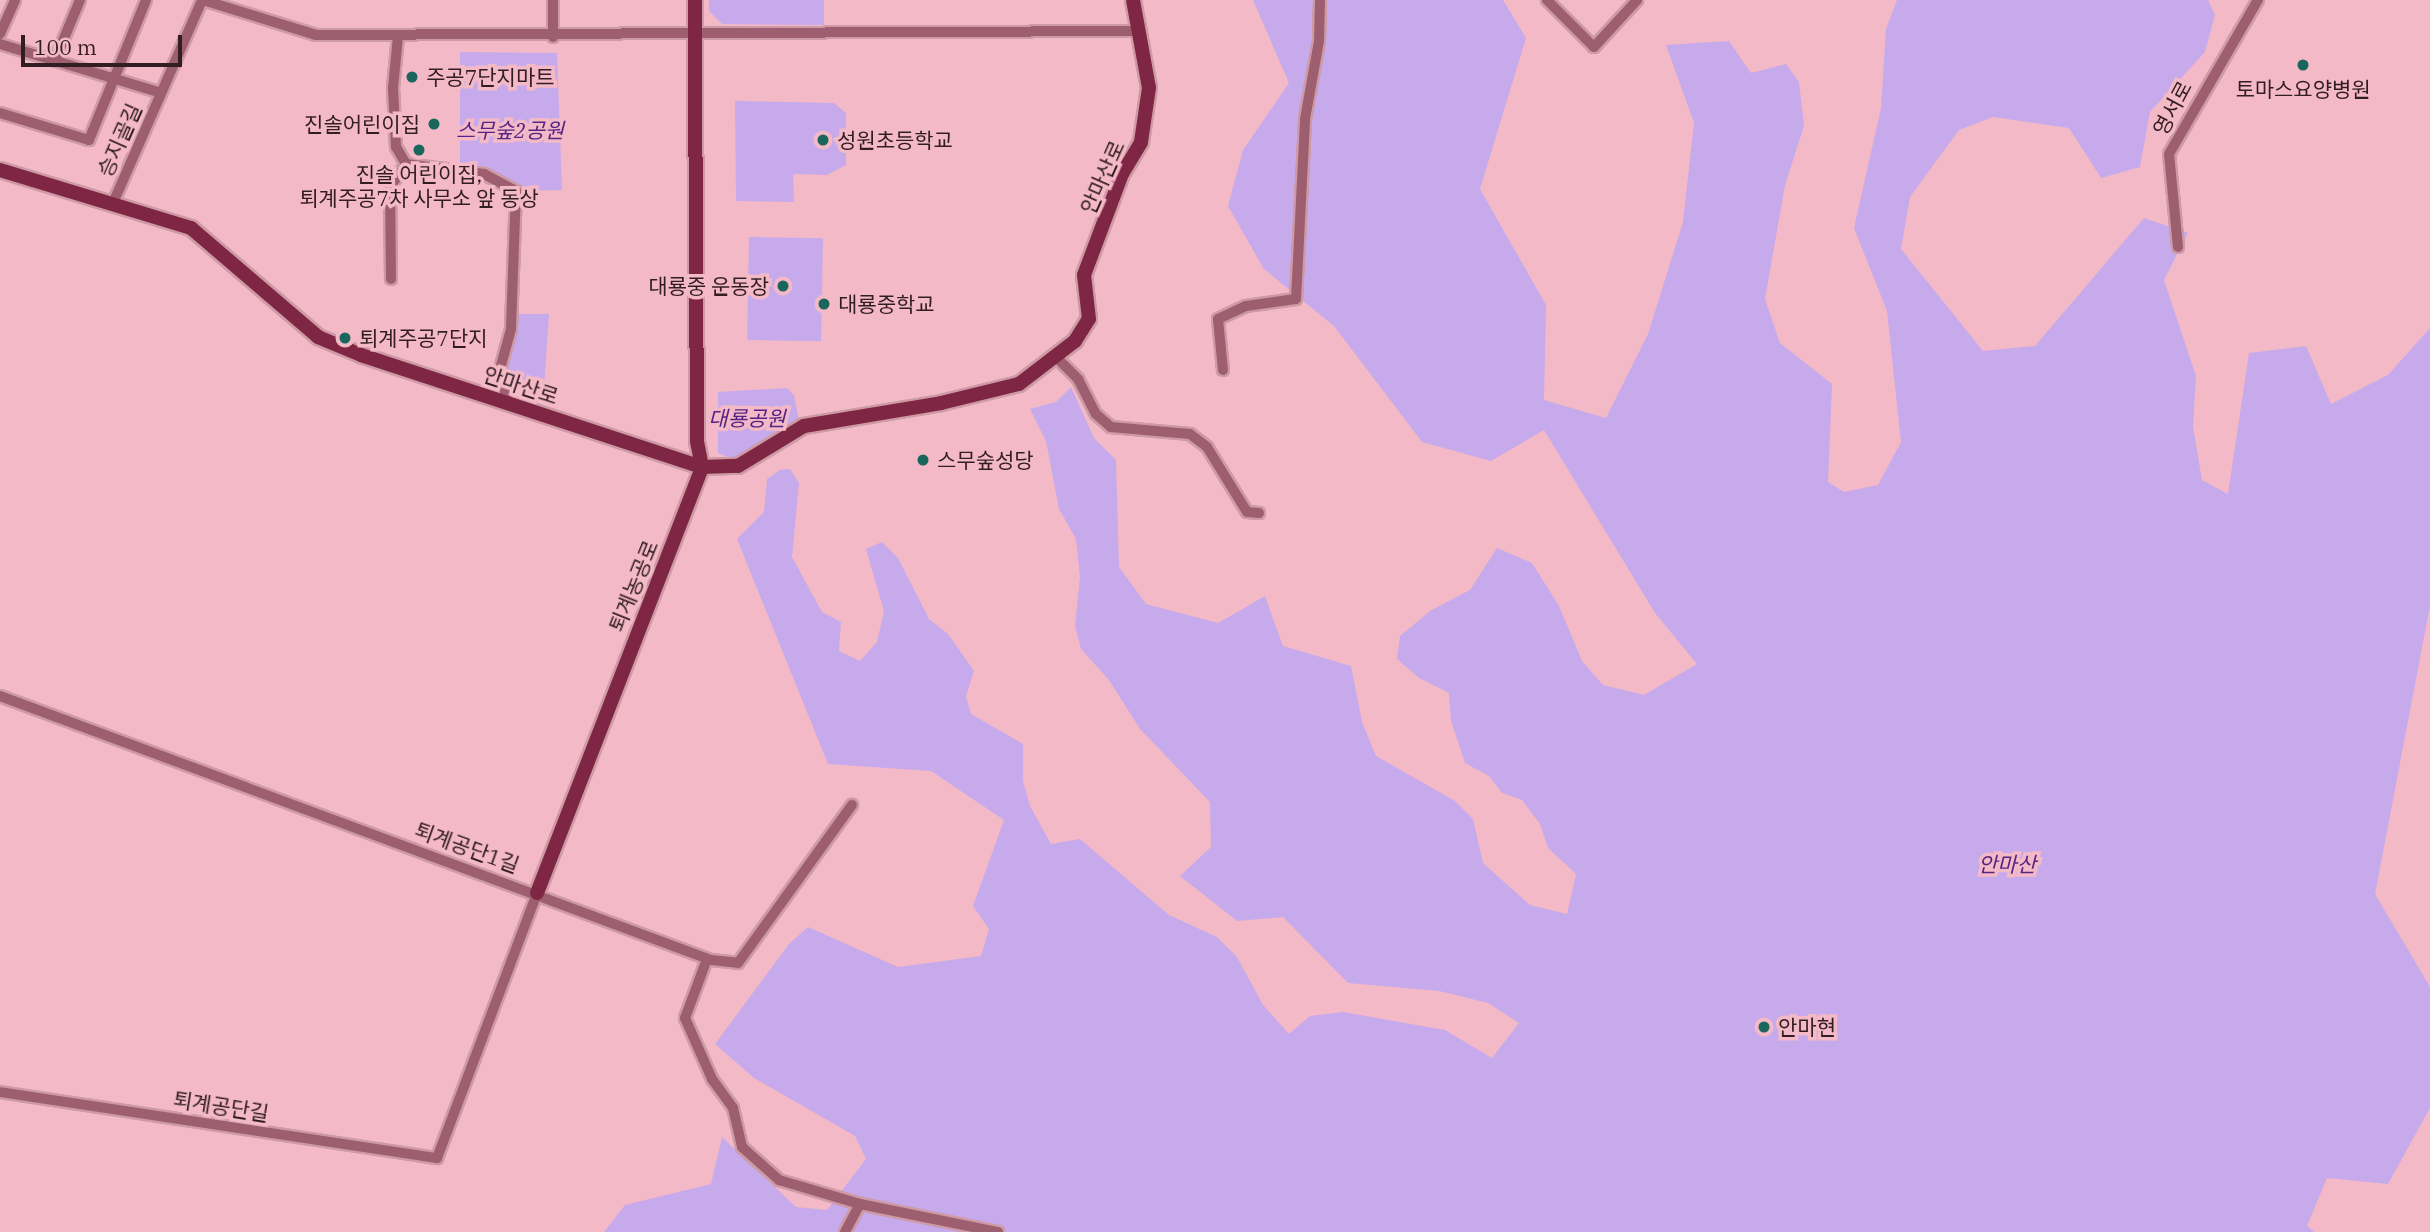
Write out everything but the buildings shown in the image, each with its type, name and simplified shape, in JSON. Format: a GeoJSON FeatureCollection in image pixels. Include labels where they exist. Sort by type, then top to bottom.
{"type":"FeatureCollection","features":[{"type":"Feature","properties":{"kind":"street"},"geometry":{"type":"LineString","coordinates":[[0,34],[15,0]]}},
{"type":"Feature","properties":{"kind":"street"},"geometry":{"type":"LineString","coordinates":[[55,60],[80,0]]}},
{"type":"Feature","properties":{"kind":"street"},"geometry":{"type":"LineString","coordinates":[[112,78],[146,0]]}},
{"type":"Feature","properties":{"kind":"street"},"geometry":{"type":"LineString","coordinates":[[202,0],[316,36],[553,37],[695,33],[1138,31]]}},
{"type":"Feature","properties":{"kind":"street","name":"승지골길"},"geometry":{"type":"LineString","coordinates":[[113,203],[202,0]]}},
{"type":"Feature","properties":{"kind":"street"},"geometry":{"type":"LineString","coordinates":[[553,0],[553,37]]}},
{"type":"Feature","properties":{"kind":"street","name":"퇴계농공로"},"geometry":{"type":"LineString","coordinates":[[437,1158],[702,467],[697,441],[695,0]]}},
{"type":"Feature","properties":{"kind":"street","name":"안마산로"},"geometry":{"type":"LineString","coordinates":[[0,170],[191,228],[318,337],[702,467],[738,466],[804,426],[941,403],[1019,384],[1075,341],[1089,319],[1084,275],[1122,174],[1141,142],[1149,88],[1133,0]]}},
{"type":"Feature","properties":{"kind":"street"},"geometry":{"type":"LineString","coordinates":[[1223,370],[1218,319],[1246,306],[1296,299],[1305,120],[1319,41],[1320,0]]}},
{"type":"Feature","properties":{"kind":"street"},"geometry":{"type":"LineString","coordinates":[[1547,0],[1594,47],[1637,0]]}},
{"type":"Feature","properties":{"kind":"street","name":"영서로"},"geometry":{"type":"LineString","coordinates":[[2178,247],[2169,154],[2258,0]]}},
{"type":"Feature","properties":{"kind":"street"},"geometry":{"type":"LineString","coordinates":[[398,36],[393,88],[396,147],[406,164]]}},
{"type":"Feature","properties":{"kind":"street","name":"승지골길"},"geometry":{"type":"LineString","coordinates":[[0,44],[162,93]]}},
{"type":"Feature","properties":{"kind":"street","name":"승지골길"},"geometry":{"type":"LineString","coordinates":[[0,113],[89,141],[112,78]]}},
{"type":"Feature","properties":{"kind":"street"},"geometry":{"type":"LineString","coordinates":[[391,279],[390,187],[406,164]]}},
{"type":"Feature","properties":{"kind":"street"},"geometry":{"type":"LineString","coordinates":[[406,164],[484,174],[516,191],[511,330],[499,373],[508,403]]}},
{"type":"Feature","properties":{"kind":"street"},"geometry":{"type":"LineString","coordinates":[[1055,356],[1078,379],[1096,414],[1111,426],[1191,434],[1207,447],[1247,512],[1259,513]]}},
{"type":"Feature","properties":{"kind":"street","name":"퇴계공단1길"},"geometry":{"type":"LineString","coordinates":[[0,696],[707,958],[738,963],[852,805]]}},
{"type":"Feature","properties":{"kind":"street"},"geometry":{"type":"LineString","coordinates":[[707,958],[685,1018],[712,1079],[733,1108],[742,1147],[779,1180],[860,1204],[998,1232]]}},
{"type":"Feature","properties":{"kind":"street","name":"퇴계공단길"},"geometry":{"type":"LineString","coordinates":[[0,1092],[437,1158]]}},
{"type":"Feature","properties":{"kind":"street"},"geometry":{"type":"LineString","coordinates":[[845,1232],[860,1204]]}},
{"type":"Feature","properties":{"kind":"green space"},"geometry":{"type":"Polygon","coordinates":[[[709,0],[824,0],[824,25],[722,24],[709,11],[709,0]]]}},
{"type":"Feature","properties":{"kind":"green space","name":"안마산"},"geometry":{"type":"Polygon","coordinates":[[[1253,0],[1503,0],[1526,38],[1480,189],[1546,305],[1544,400],[1606,418],[1648,334],[1683,222],[1694,123],[1666,45],[1729,41],[1751,73],[1786,64],[1799,82],[1804,126],[1785,185],[1765,299],[1780,343],[1832,384],[1828,482],[1844,492],[1878,485],[1901,442],[1887,311],[1854,228],[1881,108],[1886,29],[1897,0],[2208,0],[2215,15],[2205,52],[2150,112],[2140,167],[2101,178],[2069,128],[1993,117],[1959,130],[1910,197],[1901,249],[1983,351],[2035,346],[2144,218],[2188,233],[2164,280],[2196,376],[2193,427],[2202,480],[2228,494],[2249,353],[2306,346],[2331,404],[2388,375],[2430,328],[2430,606],[2375,894],[2430,987],[2430,1108],[2388,1184],[2327,1178],[2307,1226],[2314,1232],[604,1232],[625,1205],[711,1184],[722,1137],[796,1207],[827,1210],[866,1159],[855,1136],[754,1078],[715,1044],[789,944],[808,927],[898,967],[981,956],[989,929],[973,906],[1004,820],[931,771],[828,764],[737,539],[764,512],[767,479],[780,470],[790,469],[799,483],[792,557],[822,612],[841,622],[839,651],[860,661],[877,642],[884,611],[866,549],[882,542],[898,558],[929,619],[948,634],[974,671],[966,696],[971,714],[1023,744],[1023,781],[1030,806],[1051,844],[1080,839],[1169,915],[1217,937],[1237,957],[1263,1005],[1289,1034],[1310,1016],[1343,1012],[1445,1030],[1492,1058],[1519,1023],[1488,1003],[1439,991],[1348,983],[1283,917],[1237,921],[1180,876],[1211,847],[1210,802],[1140,729],[1109,680],[1081,649],[1075,626],[1080,577],[1076,539],[1059,509],[1046,441],[1030,409],[1056,402],[1071,387],[1094,438],[1116,460],[1119,567],[1146,604],[1218,623],[1265,596],[1283,646],[1351,666],[1362,722],[1376,756],[1455,801],[1473,819],[1483,863],[1530,905],[1567,914],[1576,874],[1548,848],[1540,824],[1522,800],[1502,793],[1489,776],[1465,763],[1451,721],[1449,693],[1419,678],[1397,659],[1400,636],[1430,611],[1470,590],[1497,548],[1532,563],[1559,606],[1582,661],[1603,685],[1644,695],[1697,664],[1655,613],[1544,430],[1491,461],[1422,442],[1334,326],[1264,269],[1228,206],[1243,150],[1289,83],[1253,0]]]}},
{"type":"Feature","properties":{"kind":"green space","name":"스무숲2공원"},"geometry":{"type":"Polygon","coordinates":[[[460,52],[557,53],[562,190],[516,191],[460,171],[460,52]]]}},
{"type":"Feature","properties":{"kind":"green space"},"geometry":{"type":"Polygon","coordinates":[[[735,101],[834,103],[846,113],[846,165],[827,175],[793,174],[794,202],[736,201],[735,101]]]}},
{"type":"Feature","properties":{"kind":"green space","name":"대룡중 운동장"},"geometry":{"type":"Polygon","coordinates":[[[749,237],[823,238],[821,341],[747,340],[749,237]]]}},
{"type":"Feature","properties":{"kind":"green space"},"geometry":{"type":"Polygon","coordinates":[[[512,314],[549,314],[544,387],[499,373],[512,314]]]}},
{"type":"Feature","properties":{"kind":"green space","name":"대룡공원"},"geometry":{"type":"Polygon","coordinates":[[[787,388],[794,395],[799,420],[735,460],[718,453],[718,392],[787,388]]]}},
{"type":"Feature","properties":{"kind":"place","name":"토마스요양병원"},"geometry":{"type":"Point","coordinates":[2303,65]}},
{"type":"Feature","properties":{"kind":"place","name":"주공7단지마트"},"geometry":{"type":"Point","coordinates":[412,77]}},
{"type":"Feature","properties":{"kind":"place","name":"진솔어린이집"},"geometry":{"type":"Point","coordinates":[434,124]}},
{"type":"Feature","properties":{"kind":"place","name":"성원초등학교"},"geometry":{"type":"Point","coordinates":[823,140]}},
{"type":"Feature","properties":{"kind":"place","name":"진솔 어린이집, 퇴계주공7차 사무소 앞 동상"},"geometry":{"type":"Point","coordinates":[419,150]}},
{"type":"Feature","properties":{"kind":"place","name":"대룡중 운동장"},"geometry":{"type":"Point","coordinates":[783,286]}},
{"type":"Feature","properties":{"kind":"place","name":"대룡중학교"},"geometry":{"type":"Point","coordinates":[824,304]}},
{"type":"Feature","properties":{"kind":"place","name":"퇴계주공7단지"},"geometry":{"type":"Point","coordinates":[345,338]}},
{"type":"Feature","properties":{"kind":"place","name":"스무숲성당"},"geometry":{"type":"Point","coordinates":[923,460]}},
{"type":"Feature","properties":{"kind":"place","name":"안마현"},"geometry":{"type":"Point","coordinates":[1764,1027]}}]}
